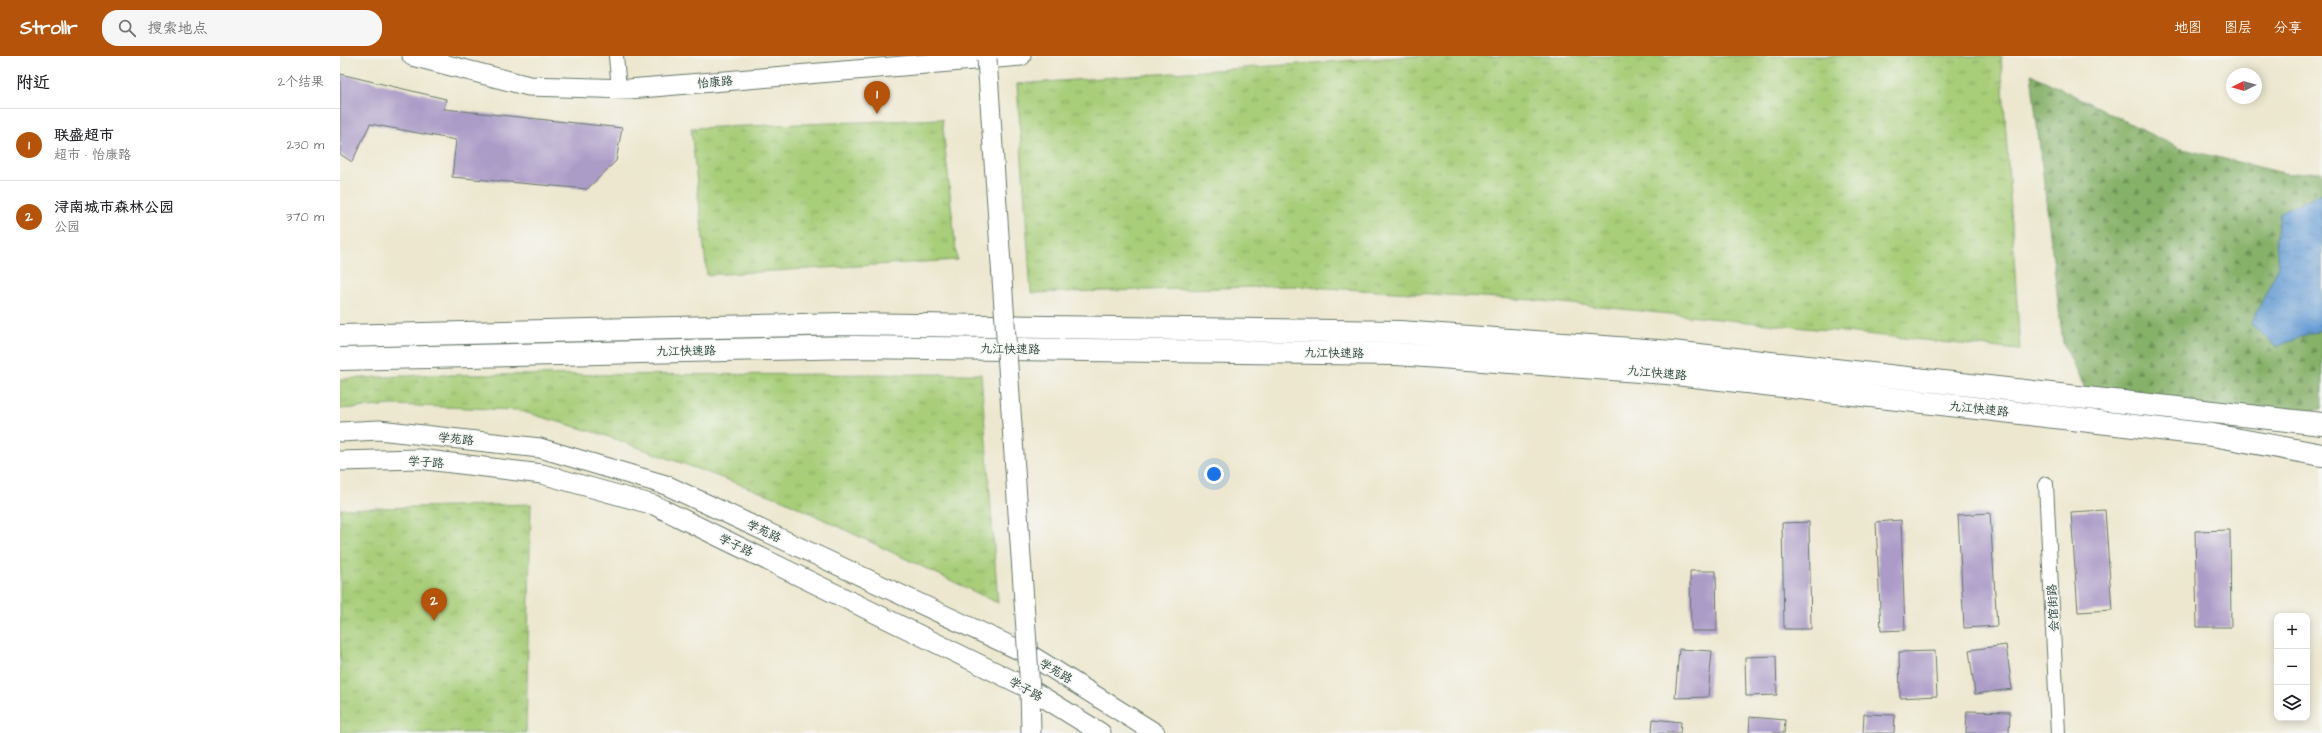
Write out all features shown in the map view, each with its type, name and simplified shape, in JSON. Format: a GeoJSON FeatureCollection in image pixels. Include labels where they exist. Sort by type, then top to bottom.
{"type":"FeatureCollection","features":[{"type":"Feature","properties":{"kind":"highway","name":"九江快速路"},"geometry":{"type":"LineString","coordinates":[[340,336],[844,324],[1400,332],[1672,352],[2322,424]]}},
{"type":"Feature","properties":{"kind":"highway","name":"九江快速路"},"geometry":{"type":"LineString","coordinates":[[340,359],[854,347],[1397,354],[1667,373],[2213,435],[2322,455]]}},
{"type":"Feature","properties":{"kind":"street","name":"怡康路"},"geometry":{"type":"LineString","coordinates":[[412,56],[529,86],[619,88],[987,57],[1021,56]]}},
{"type":"Feature","properties":{"kind":"street"},"geometry":{"type":"LineString","coordinates":[[616,56],[619,88]]}},
{"type":"Feature","properties":{"kind":"street"},"geometry":{"type":"LineString","coordinates":[[987,57],[1030,689],[1031,733]]}},
{"type":"Feature","properties":{"kind":"street","name":"学苑路"},"geometry":{"type":"LineString","coordinates":[[340,432],[379,430],[540,448],[666,485],[1032,656],[1154,733]]}},
{"type":"Feature","properties":{"kind":"street","name":"学子路"},"geometry":{"type":"LineString","coordinates":[[340,461],[419,460],[542,474],[654,505],[1030,689],[1100,733]]}},
{"type":"Feature","properties":{"kind":"street","name":"会馆街路"},"geometry":{"type":"LineString","coordinates":[[2046,484],[2058,733]]}},
{"type":"Feature","properties":{"kind":"green space"},"geometry":{"type":"Polygon","coordinates":[[[1413,56],[2001,56],[2020,350],[1533,300],[1292,286],[1031,293],[1017,84],[1413,56]]]}},
{"type":"Feature","properties":{"kind":"green space"},"geometry":{"type":"Polygon","coordinates":[[[2031,74],[2179,148],[2288,174],[2322,171],[2322,409],[2302,413],[2192,421],[2095,409],[2063,343],[2031,74]]]}},
{"type":"Feature","properties":{"kind":"green space"},"geometry":{"type":"Polygon","coordinates":[[[942,119],[957,260],[707,275],[691,128],[942,119]]]}},
{"type":"Feature","properties":{"kind":"green space"},"geometry":{"type":"Polygon","coordinates":[[[981,374],[998,603],[783,500],[604,435],[517,410],[394,405],[340,409],[340,379],[424,375],[981,374]]]}},
{"type":"Feature","properties":{"kind":"green space"},"geometry":{"type":"Polygon","coordinates":[[[531,504],[526,733],[340,733],[340,509],[531,504]]]}},
{"type":"Feature","properties":{"kind":"water"},"geometry":{"type":"Polygon","coordinates":[[[2322,193],[2322,331],[2311,333],[2276,347],[2251,324],[2278,268],[2276,240],[2280,212],[2322,193]]]}},
{"type":"Feature","properties":{"kind":"building"},"geometry":{"type":"Polygon","coordinates":[[[340,74],[446,99],[444,109],[622,128],[616,161],[587,189],[452,177],[456,140],[370,124],[352,162],[340,154],[340,74]]]}},
{"type":"Feature","properties":{"kind":"building"},"geometry":{"type":"Polygon","coordinates":[[[2105,510],[2112,610],[2078,612],[2071,512],[2105,510]]]}},
{"type":"Feature","properties":{"kind":"building"},"geometry":{"type":"Polygon","coordinates":[[[1990,513],[1997,626],[1964,628],[1958,515],[1990,513]]]}},
{"type":"Feature","properties":{"kind":"building"},"geometry":{"type":"Polygon","coordinates":[[[1901,520],[1905,630],[1881,631],[1876,522],[1901,520]]]}},
{"type":"Feature","properties":{"kind":"building"},"geometry":{"type":"Polygon","coordinates":[[[1809,522],[1811,629],[1784,629],[1782,523],[1809,522]]]}},
{"type":"Feature","properties":{"kind":"building"},"geometry":{"type":"Polygon","coordinates":[[[2230,530],[2231,627],[2197,627],[2195,531],[2230,530]]]}},
{"type":"Feature","properties":{"kind":"building"},"geometry":{"type":"Polygon","coordinates":[[[1690,571],[1716,571],[1717,631],[1691,631],[1690,571]]]}},
{"type":"Feature","properties":{"kind":"building"},"geometry":{"type":"Polygon","coordinates":[[[2006,645],[2012,689],[1975,694],[1969,650],[2006,645]]]}},
{"type":"Feature","properties":{"kind":"building"},"geometry":{"type":"Polygon","coordinates":[[[1679,649],[1712,651],[1708,697],[1675,698],[1679,649]]]}},
{"type":"Feature","properties":{"kind":"building"},"geometry":{"type":"Polygon","coordinates":[[[1935,651],[1937,696],[1900,698],[1899,652],[1935,651]]]}},
{"type":"Feature","properties":{"kind":"building"},"geometry":{"type":"Polygon","coordinates":[[[1776,656],[1777,695],[1746,696],[1745,657],[1776,656]]]}},
{"type":"Feature","properties":{"kind":"building"},"geometry":{"type":"Polygon","coordinates":[[[1967,711],[2010,712],[2009,733],[1966,733],[1967,711]]]}},
{"type":"Feature","properties":{"kind":"building"},"geometry":{"type":"Polygon","coordinates":[[[1864,714],[1895,715],[1894,733],[1863,733],[1864,714]]]}},
{"type":"Feature","properties":{"kind":"building"},"geometry":{"type":"Polygon","coordinates":[[[1750,717],[1785,720],[1784,733],[1749,733],[1750,717]]]}},
{"type":"Feature","properties":{"kind":"building"},"geometry":{"type":"Polygon","coordinates":[[[1653,719],[1681,722],[1680,733],[1652,733],[1653,719]]]}},
{"type":"Feature","properties":{"kind":"place","name":"联盛超市"},"geometry":{"type":"Point","coordinates":[877,114]}},
{"type":"Feature","properties":{"kind":"place","name":"浔南城市森林公园"},"geometry":{"type":"Point","coordinates":[434,621]}}]}
